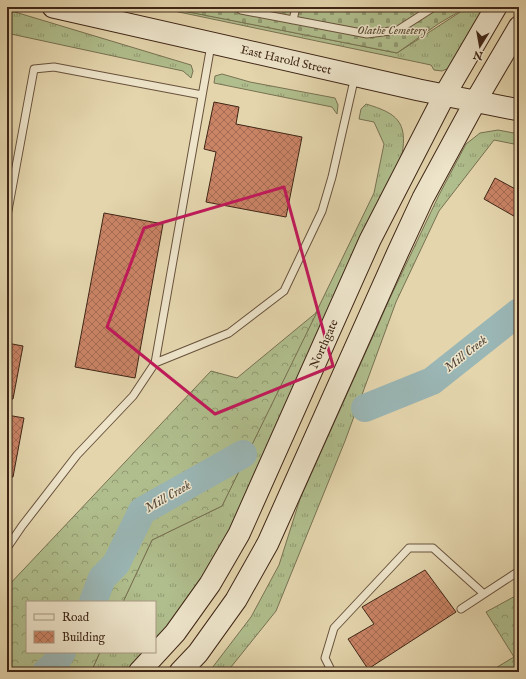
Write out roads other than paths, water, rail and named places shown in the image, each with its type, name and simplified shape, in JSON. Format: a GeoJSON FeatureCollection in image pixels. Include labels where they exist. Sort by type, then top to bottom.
{"type":"FeatureCollection","features":[{"type":"Feature","properties":{"kind":"main road","name":"East Harold Street"},"geometry":{"type":"LineString","coordinates":[[53,7],[444,96],[519,110]]}},
{"type":"Feature","properties":{"kind":"main road","name":"Northgate"},"geometry":{"type":"LineString","coordinates":[[139,672],[175,633],[210,584],[239,534],[370,240],[444,96],[496,7]]}},
{"type":"Feature","properties":{"kind":"main road"},"geometry":{"type":"LineString","coordinates":[[180,672],[198,653],[236,600],[268,543],[423,198],[475,102],[519,27]]}},
{"type":"Feature","properties":{"kind":"lane"},"geometry":{"type":"LineString","coordinates":[[238,7],[241,10],[367,34],[398,30],[434,7]]}},
{"type":"Feature","properties":{"kind":"lane"},"geometry":{"type":"LineString","coordinates":[[293,20],[296,7]]}},
{"type":"Feature","properties":{"kind":"lane"},"geometry":{"type":"LineString","coordinates":[[7,548],[22,526],[78,455],[133,396],[155,364],[211,43]]}},
{"type":"Feature","properties":{"kind":"lane"},"geometry":{"type":"LineString","coordinates":[[7,216],[34,69],[54,67],[202,95]]}},
{"type":"Feature","properties":{"kind":"lane"},"geometry":{"type":"LineString","coordinates":[[155,364],[229,333],[284,291],[322,211],[332,177],[355,76]]}},
{"type":"Feature","properties":{"kind":"lane"},"geometry":{"type":"LineString","coordinates":[[332,672],[325,658],[334,628],[409,548],[433,548],[484,594]]}},
{"type":"Feature","properties":{"kind":"lane"},"geometry":{"type":"LineString","coordinates":[[461,609],[519,571]]}},
{"type":"Feature","properties":{"kind":"waterway","name":"Mill Creek"},"geometry":{"type":"LineString","coordinates":[[365,408],[432,381],[519,312]]}},
{"type":"Feature","properties":{"kind":"waterway","name":"Mill Creek"},"geometry":{"type":"LineString","coordinates":[[93,601],[102,578],[116,564],[142,511],[243,454]]}},
{"type":"Feature","properties":{"kind":"waterway","name":"Mill Creek"},"geometry":{"type":"LineString","coordinates":[[46,672],[54,665],[61,653]]}},
{"type":"Feature","properties":{"kind":"park label","name":"Olathe Cemetery"},"geometry":{"type":"Point","coordinates":[392,30]}}]}
